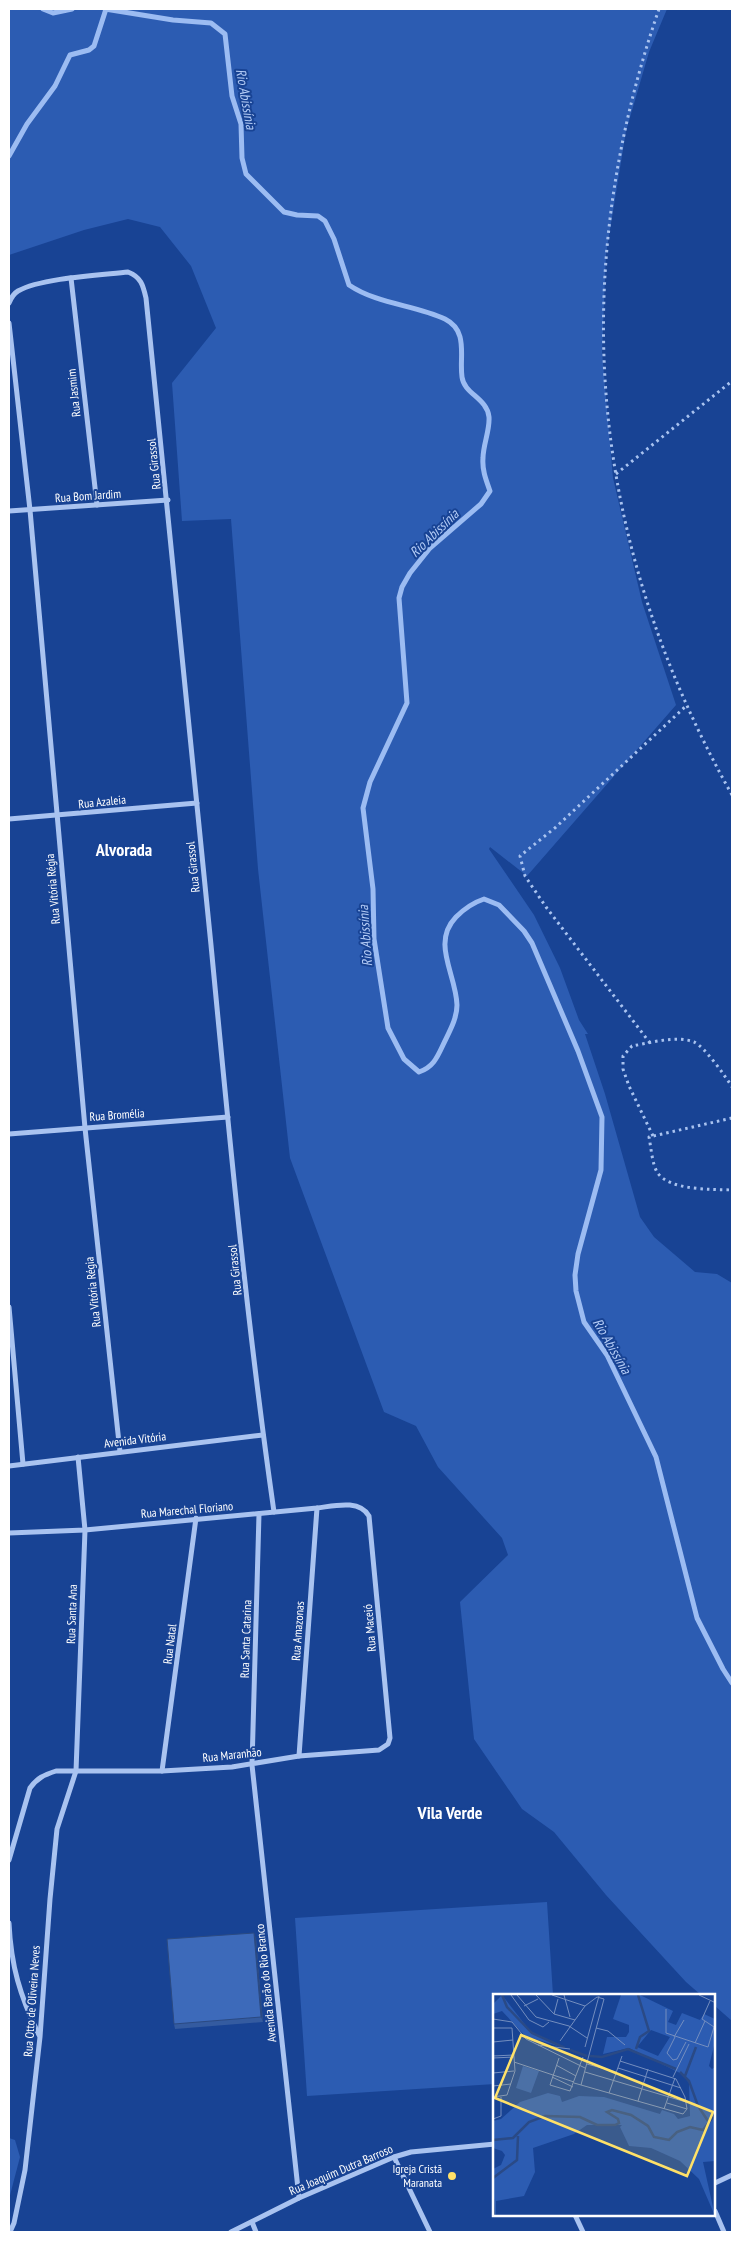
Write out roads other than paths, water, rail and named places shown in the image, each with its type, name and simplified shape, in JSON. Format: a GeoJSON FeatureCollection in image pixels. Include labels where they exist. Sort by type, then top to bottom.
{"type":"FeatureCollection","features":[{"type":"Feature","properties":{"kind":"street","name":"Rua Girassol"},"geometry":{"type":"LineString","coordinates":[[71,278],[128,272],[137,275],[142,283],[146,298],[168,500],[228,1117],[263,1435],[274,1512]]}},
{"type":"Feature","properties":{"kind":"street"},"geometry":{"type":"LineString","coordinates":[[9,303],[18,291],[71,278]]}},
{"type":"Feature","properties":{"kind":"street","name":"Rua Jasmim"},"geometry":{"type":"LineString","coordinates":[[71,278],[97,506]]}},
{"type":"Feature","properties":{"kind":"street","name":"Rua Vitória Régia"},"geometry":{"type":"LineString","coordinates":[[9,323],[30,510],[85,1128],[120,1452]]}},
{"type":"Feature","properties":{"kind":"street","name":"Rua Bom Jardim"},"geometry":{"type":"LineString","coordinates":[[9,511],[168,500]]}},
{"type":"Feature","properties":{"kind":"street","name":"Rua Azaleia"},"geometry":{"type":"LineString","coordinates":[[9,819],[56,817],[197,803]]}},
{"type":"Feature","properties":{"kind":"street","name":"Rua Bromélia"},"geometry":{"type":"LineString","coordinates":[[9,1134],[228,1117]]}},
{"type":"Feature","properties":{"kind":"street"},"geometry":{"type":"LineString","coordinates":[[9,1307],[23,1464]]}},
{"type":"Feature","properties":{"kind":"street","name":"Avenida Vitória"},"geometry":{"type":"LineString","coordinates":[[9,1466],[263,1435]]}},
{"type":"Feature","properties":{"kind":"street","name":"Rua Santa Ana"},"geometry":{"type":"LineString","coordinates":[[76,1771],[84,1530],[78,1457]]}},
{"type":"Feature","properties":{"kind":"street","name":"Rua Marechal Floriano"},"geometry":{"type":"LineString","coordinates":[[9,1533],[84,1530],[196,1518],[352,1505],[366,1510]]}},
{"type":"Feature","properties":{"kind":"street","name":"Rua Amazonas"},"geometry":{"type":"LineString","coordinates":[[299,1756],[316,1508]]}},
{"type":"Feature","properties":{"kind":"street","name":"Rua Maceió"},"geometry":{"type":"LineString","coordinates":[[366,1510],[370,1526],[390,1738],[388,1744]]}},
{"type":"Feature","properties":{"kind":"street","name":"Rua Santa Catarina"},"geometry":{"type":"LineString","coordinates":[[252,1765],[259,1514]]}},
{"type":"Feature","properties":{"kind":"street","name":"Rua Natal"},"geometry":{"type":"LineString","coordinates":[[162,1771],[196,1518]]}},
{"type":"Feature","properties":{"kind":"street","name":"Rua Maranhão"},"geometry":{"type":"LineString","coordinates":[[9,1860],[30,1788],[36,1780],[56,1771],[162,1771],[252,1765],[299,1756],[379,1750],[388,1744]]}},
{"type":"Feature","properties":{"kind":"street","name":"Avenida Barão do Rio Branco"},"geometry":{"type":"LineString","coordinates":[[252,1765],[300,2198]]}},
{"type":"Feature","properties":{"kind":"street","name":"Rua Otto de Oliveira Neves"},"geometry":{"type":"LineString","coordinates":[[10,2232],[14,2223],[25,2170],[40,2037],[57,1829],[76,1771]]}},
{"type":"Feature","properties":{"kind":"street"},"geometry":{"type":"LineString","coordinates":[[9,1923],[11,1958],[23,2002],[40,2037]]}},
{"type":"Feature","properties":{"kind":"street","name":"Rua Joaquim Dutra Barroso"},"geometry":{"type":"LineString","coordinates":[[231,2232],[300,2198],[394,2157],[411,2152],[493,2144]]}},
{"type":"Feature","properties":{"kind":"street"},"geometry":{"type":"LineString","coordinates":[[394,2157],[430,2232]]}},
{"type":"Feature","properties":{"kind":"street"},"geometry":{"type":"LineString","coordinates":[[716,2183],[732,2175]]}},
{"type":"Feature","properties":{"kind":"street"},"geometry":{"type":"LineString","coordinates":[[716,2214],[724,2232]]}},
{"type":"Feature","properties":{"kind":"street"},"geometry":{"type":"LineString","coordinates":[[575,2216],[583,2232]]}},
{"type":"Feature","properties":{"kind":"street"},"geometry":{"type":"LineString","coordinates":[[252,2222],[256,2232]]}},
{"type":"Feature","properties":{"kind":"waterway","name":"Rio Abissínia"},"geometry":{"type":"LineString","coordinates":[[43,9],[53,13],[72,9]]}},
{"type":"Feature","properties":{"kind":"waterway","name":"Rio Abissínia"},"geometry":{"type":"LineString","coordinates":[[105,9],[173,20],[211,23],[225,34],[232,96],[241,124],[242,158],[246,174],[284,212],[318,216],[325,221],[334,239],[349,285],[372,296],[445,319],[452,324],[460,337],[461,369],[464,383],[484,405],[489,417],[483,462],[490,491],[481,504],[430,548],[410,573],[402,587],[399,598],[407,703],[370,782],[363,808],[373,889],[374,939],[388,1028],[404,1059],[419,1072],[431,1065],[452,1025],[457,1010],[456,993],[445,948],[445,937],[456,917],[472,904],[484,899],[499,905],[524,931],[532,943],[578,1051],[602,1117],[601,1170],[578,1254],[575,1275],[576,1291],[584,1322],[607,1355],[656,1457],[697,1618],[732,1683]]}},
{"type":"Feature","properties":{"kind":"waterway"},"geometry":{"type":"LineString","coordinates":[[9,156],[27,124],[55,86],[70,55],[89,50],[94,46],[106,9]]}},
{"type":"Feature","properties":{"kind":"place","name":"Igreja Cristã Maranata"},"geometry":{"type":"Point","coordinates":[452,2176]}},
{"type":"Feature","properties":{"kind":"district","name":"Alvorada"},"geometry":{"type":"Point","coordinates":[124,850]}},
{"type":"Feature","properties":{"kind":"district","name":"Vila Verde"},"geometry":{"type":"Point","coordinates":[450,1813]}}]}
